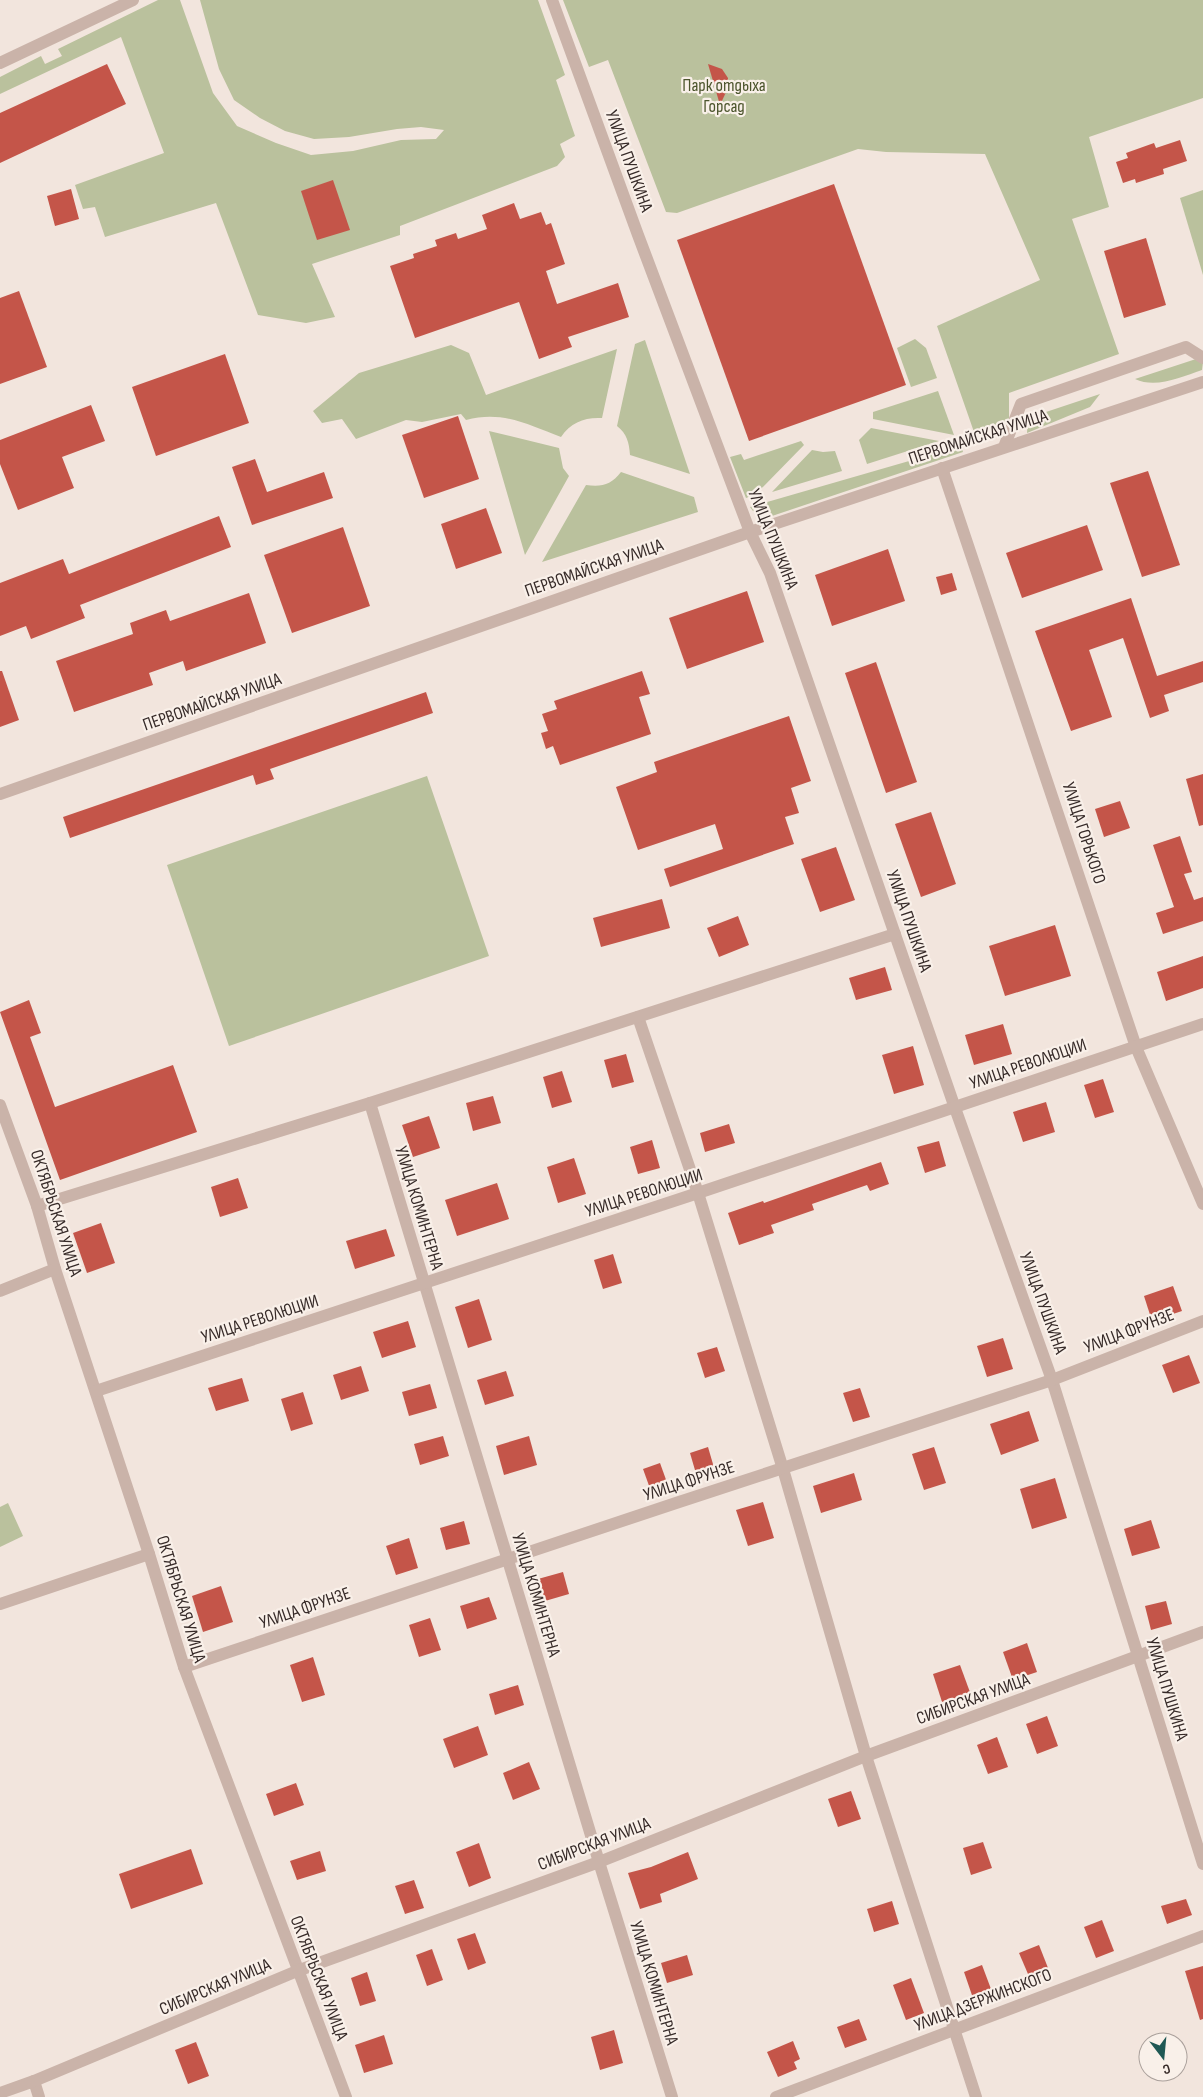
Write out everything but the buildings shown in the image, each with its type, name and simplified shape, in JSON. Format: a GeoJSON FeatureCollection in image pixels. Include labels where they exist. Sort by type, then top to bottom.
{"type":"FeatureCollection","features":[{"type":"Feature","properties":{"kind":"street"},"geometry":{"type":"LineString","coordinates":[[0,63],[133,0]]}},
{"type":"Feature","properties":{"kind":"street","name":"УЛИЦА ПУШКИНА"},"geometry":{"type":"LineString","coordinates":[[552,0],[750,532],[770,573],[955,1108],[1052,1380],[1203,1864]]}},
{"type":"Feature","properties":{"kind":"street"},"geometry":{"type":"LineString","coordinates":[[1004,447],[1020,404],[1186,347],[1203,358]]}},
{"type":"Feature","properties":{"kind":"street","name":"ПЕРВОМАЙСКАЯ УЛИЦА"},"geometry":{"type":"LineString","coordinates":[[0,794],[750,532],[1203,382]]}},
{"type":"Feature","properties":{"kind":"street","name":"УЛИЦА ГОРЬКОГО"},"geometry":{"type":"LineString","coordinates":[[942,468],[1136,1046],[1203,1204]]}},
{"type":"Feature","properties":{"kind":"street"},"geometry":{"type":"LineString","coordinates":[[37,1206],[370,1103],[896,934]]}},
{"type":"Feature","properties":{"kind":"street"},"geometry":{"type":"LineString","coordinates":[[638,1017],[698,1193],[783,1469],[866,1756],[976,2097]]}},
{"type":"Feature","properties":{"kind":"street","name":"УЛИЦА РЕВОЛЮЦИИ"},"geometry":{"type":"LineString","coordinates":[[96,1392],[1203,1024]]}},
{"type":"Feature","properties":{"kind":"street","name":"УЛИЦА КОМИНТЕРНА"},"geometry":{"type":"LineString","coordinates":[[370,1103],[598,1862],[672,2097]]}},
{"type":"Feature","properties":{"kind":"street","name":"ОКТЯБРЬСКАЯ УЛИЦА"},"geometry":{"type":"LineString","coordinates":[[0,1105],[37,1206],[55,1269],[150,1554],[184,1667],[346,2097]]}},
{"type":"Feature","properties":{"kind":"street"},"geometry":{"type":"LineString","coordinates":[[0,1291],[55,1269]]}},
{"type":"Feature","properties":{"kind":"street","name":"УЛИЦА ФРУНЗЕ"},"geometry":{"type":"LineString","coordinates":[[184,1667],[1052,1380],[1203,1321]]}},
{"type":"Feature","properties":{"kind":"street"},"geometry":{"type":"LineString","coordinates":[[0,1604],[150,1554]]}},
{"type":"Feature","properties":{"kind":"street","name":"СИБИРСКАЯ УЛИЦА"},"geometry":{"type":"LineString","coordinates":[[0,2092],[34,2081],[297,1971],[598,1862],[866,1756],[1203,1632]]}},
{"type":"Feature","properties":{"kind":"street","name":"УЛИЦА ДЗЕРЖИНСКОГО"},"geometry":{"type":"LineString","coordinates":[[776,2097],[1203,1936]]}},
{"type":"Feature","properties":{"kind":"street"},"geometry":{"type":"LineString","coordinates":[[34,2081],[39,2097]]}},
{"type":"Feature","properties":{"kind":"green space"},"geometry":{"type":"Polygon","coordinates":[[[158,0],[180,0],[213,93],[237,126],[276,143],[311,155],[353,151],[401,140],[436,139],[444,130],[421,127],[349,137],[314,139],[285,131],[260,118],[234,100],[219,69],[200,0],[538,0],[565,75],[556,80],[575,136],[560,144],[565,157],[557,166],[400,226],[400,235],[312,264],[335,317],[306,323],[258,315],[216,203],[105,237],[95,207],[83,209],[75,185],[164,153],[121,37],[0,94],[0,77],[41,56],[45,64],[62,56],[58,49],[158,0]]]}},
{"type":"Feature","properties":{"kind":"green space","name":"Парк отдыха Горсад"},"geometry":{"type":"Polygon","coordinates":[[[563,0],[1203,0],[1203,98],[1089,137],[1109,207],[1072,219],[1119,354],[1009,393],[1009,421],[974,432],[937,326],[1040,280],[985,154],[886,152],[858,149],[677,213],[666,212],[608,60],[589,67],[563,0]]]}},
{"type":"Feature","properties":{"kind":"green space"},"geometry":{"type":"Polygon","coordinates":[[[1203,190],[1203,275],[1180,198],[1203,190]]]}},
{"type":"Feature","properties":{"kind":"green space"},"geometry":{"type":"Polygon","coordinates":[[[915,339],[926,348],[937,378],[911,387],[897,348],[915,339]]]}},
{"type":"Feature","properties":{"kind":"green space"},"geometry":{"type":"Polygon","coordinates":[[[645,340],[690,474],[630,455],[627,439],[617,426],[635,344],[645,340]]]}},
{"type":"Feature","properties":{"kind":"green space"},"geometry":{"type":"Polygon","coordinates":[[[451,345],[469,353],[486,395],[617,349],[602,418],[590,418],[574,424],[561,437],[515,420],[479,417],[466,420],[461,414],[422,422],[406,420],[356,439],[342,419],[322,423],[313,411],[359,373],[451,345]]]}},
{"type":"Feature","properties":{"kind":"green space"},"geometry":{"type":"Polygon","coordinates":[[[1196,359],[1203,362],[1202,370],[1177,379],[1151,383],[1135,379],[1196,359]]]}},
{"type":"Feature","properties":{"kind":"green space"},"geometry":{"type":"Polygon","coordinates":[[[938,391],[954,435],[873,419],[873,412],[938,391]]]}},
{"type":"Feature","properties":{"kind":"green space"},"geometry":{"type":"Polygon","coordinates":[[[1100,394],[1090,407],[1027,433],[1028,418],[1100,394]]]}},
{"type":"Feature","properties":{"kind":"green space"},"geometry":{"type":"Polygon","coordinates":[[[871,428],[939,441],[867,464],[859,440],[871,428]]]}},
{"type":"Feature","properties":{"kind":"green space"},"geometry":{"type":"Polygon","coordinates":[[[489,431],[559,448],[563,468],[569,476],[525,555],[489,431]]]}},
{"type":"Feature","properties":{"kind":"green space"},"geometry":{"type":"Polygon","coordinates":[[[801,441],[804,445],[756,494],[746,498],[730,457],[741,454],[744,460],[801,441]]]}},
{"type":"Feature","properties":{"kind":"green space"},"geometry":{"type":"Polygon","coordinates":[[[961,446],[963,452],[769,517],[753,511],[750,507],[961,446]]]}},
{"type":"Feature","properties":{"kind":"green space"},"geometry":{"type":"Polygon","coordinates":[[[812,450],[823,452],[835,451],[842,471],[772,492],[812,450]]]}},
{"type":"Feature","properties":{"kind":"green space"},"geometry":{"type":"Polygon","coordinates":[[[621,472],[694,497],[698,512],[542,562],[586,485],[597,486],[606,484],[614,480],[621,472]]]}},
{"type":"Feature","properties":{"kind":"green space"},"geometry":{"type":"Polygon","coordinates":[[[427,776],[489,956],[229,1046],[167,865],[427,776]]]}},
{"type":"Feature","properties":{"kind":"green space"},"geometry":{"type":"Polygon","coordinates":[[[8,1503],[23,1536],[0,1547],[0,1507],[8,1503]]]}}]}
